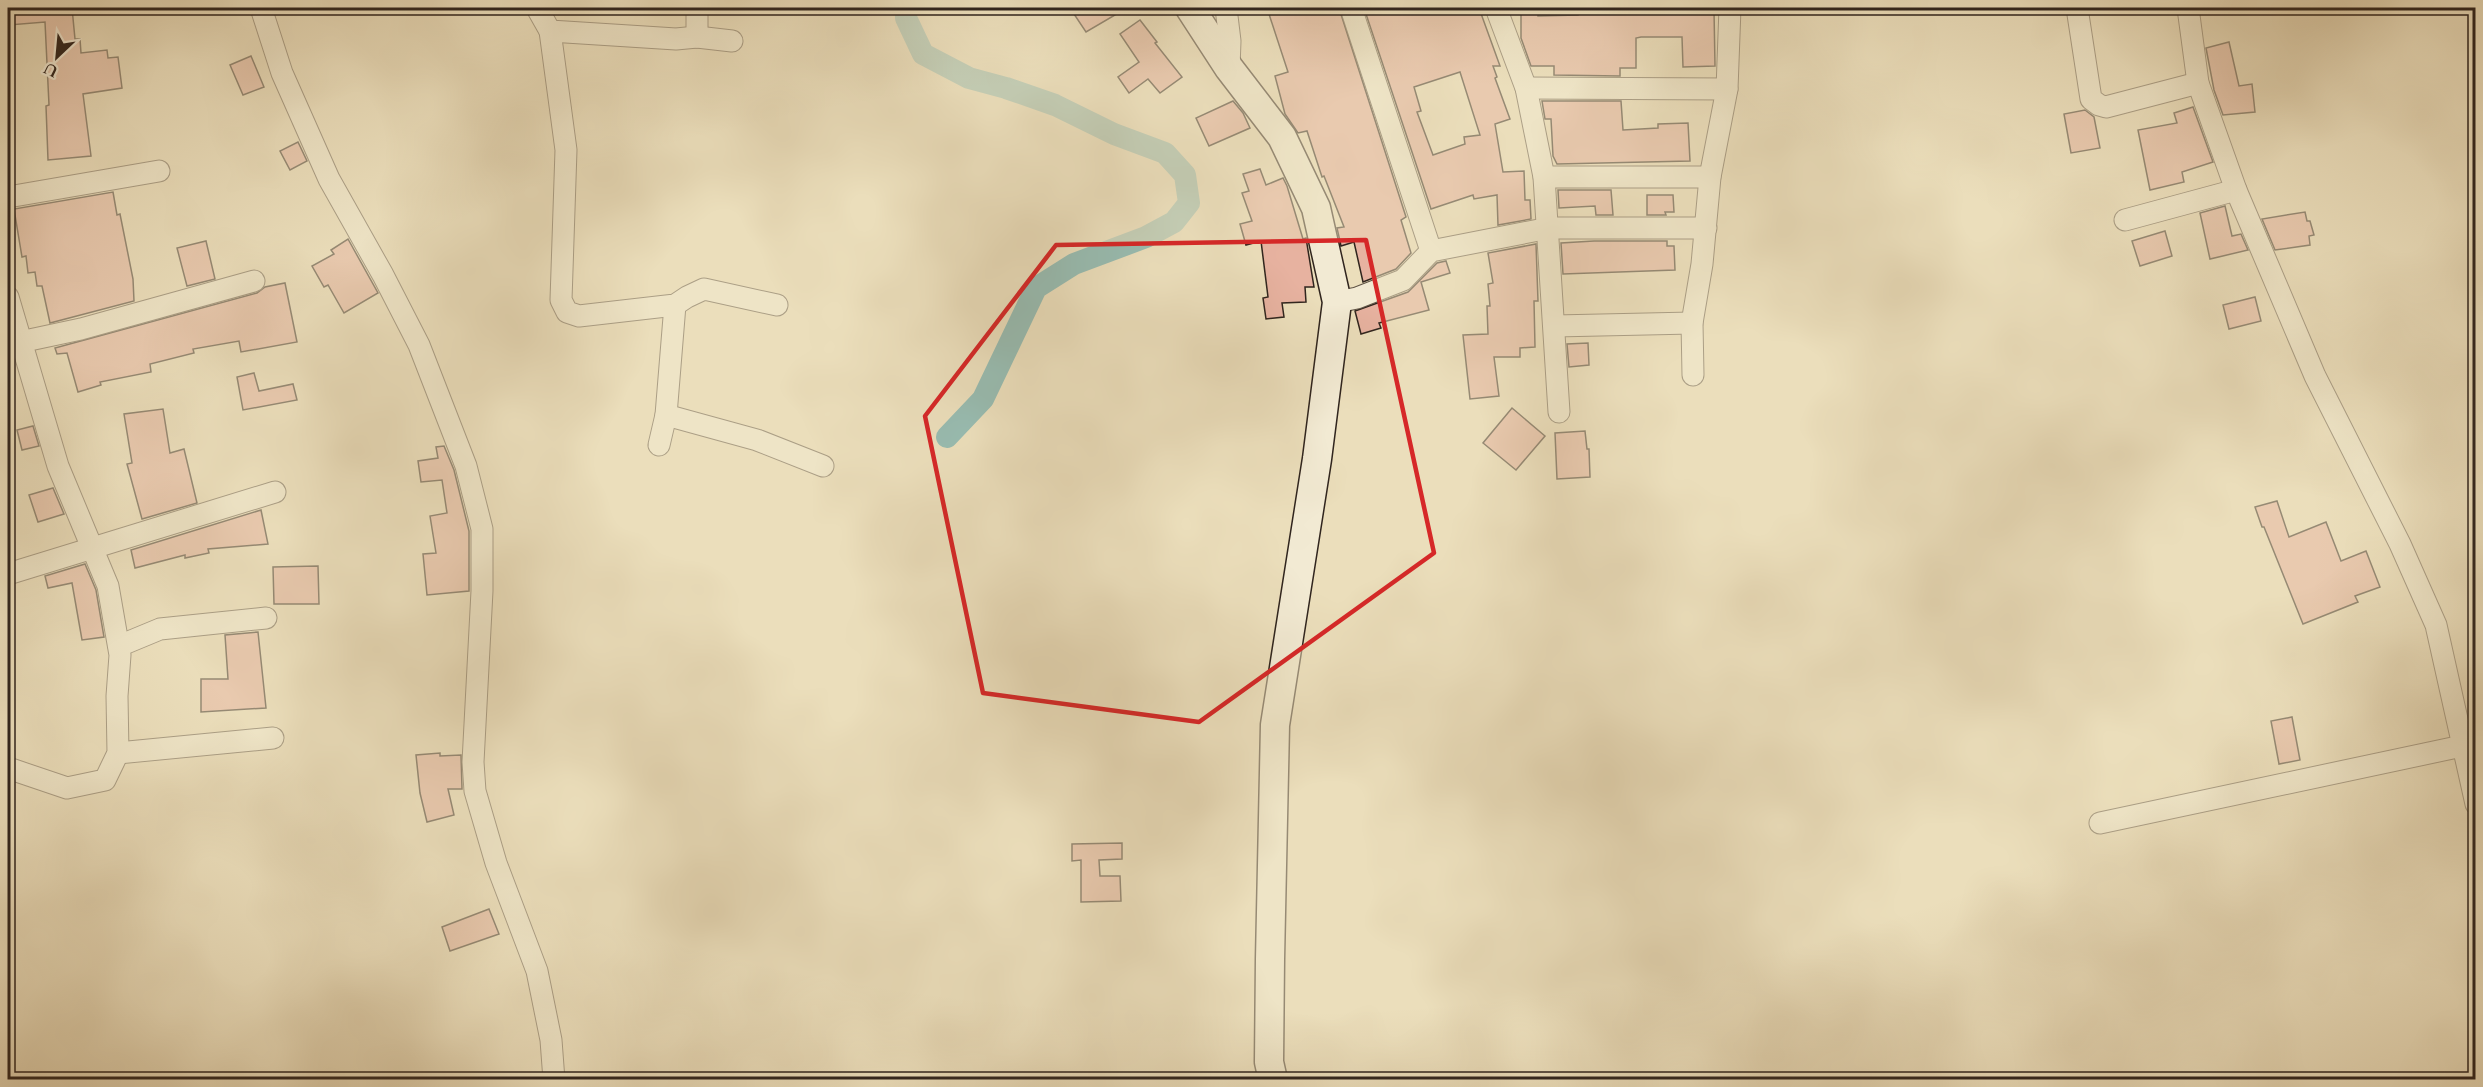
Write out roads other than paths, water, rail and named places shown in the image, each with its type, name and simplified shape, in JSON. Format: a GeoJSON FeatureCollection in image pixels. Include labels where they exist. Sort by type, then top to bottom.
{"type":"FeatureCollection","features":[{"type":"Feature","properties":{"kind":"street"},"geometry":{"type":"LineString","coordinates":[[261,8],[282,73],[325,168],[418,345],[466,466],[482,529],[482,591],[473,762],[475,791],[496,863],[537,971],[550,1040],[554,1080]]}},
{"type":"Feature","properties":{"kind":"street"},"geometry":{"type":"LineString","coordinates":[[537,8],[550,31],[566,150],[561,300],[567,312],[579,316],[675,305],[704,289],[777,305]]}},
{"type":"Feature","properties":{"kind":"street"},"geometry":{"type":"LineString","coordinates":[[697,8],[697,38]]}},
{"type":"Feature","properties":{"kind":"street"},"geometry":{"type":"LineString","coordinates":[[1190,8],[1229,68],[1282,137],[1316,208],[1337,302],[1317,459],[1275,725],[1269,1062],[1272,1080]]}},
{"type":"Feature","properties":{"kind":"street"},"geometry":{"type":"LineString","coordinates":[[1226,8],[1230,41],[1229,68]]}},
{"type":"Feature","properties":{"kind":"street"},"geometry":{"type":"LineString","coordinates":[[1351,8],[1431,251]]}},
{"type":"Feature","properties":{"kind":"street"},"geometry":{"type":"LineString","coordinates":[[1496,8],[1526,88],[1544,177],[1559,412]]}},
{"type":"Feature","properties":{"kind":"street"},"geometry":{"type":"LineString","coordinates":[[1693,375],[1692,322],[1706,228],[1710,177],[1727,89],[1730,8]]}},
{"type":"Feature","properties":{"kind":"street"},"geometry":{"type":"LineString","coordinates":[[2077,8],[2091,99],[2099,105],[2115,105],[2198,83]]}},
{"type":"Feature","properties":{"kind":"street"},"geometry":{"type":"LineString","coordinates":[[2188,8],[2198,83],[2236,190],[2315,376],[2400,544],[2436,626],[2475,804]]}},
{"type":"Feature","properties":{"kind":"street"},"geometry":{"type":"LineString","coordinates":[[550,31],[732,41]]}},
{"type":"Feature","properties":{"kind":"street"},"geometry":{"type":"LineString","coordinates":[[1526,88],[1727,89]]}},
{"type":"Feature","properties":{"kind":"street"},"geometry":{"type":"LineString","coordinates":[[8,197],[159,171]]}},
{"type":"Feature","properties":{"kind":"street"},"geometry":{"type":"LineString","coordinates":[[1544,177],[1710,177]]}},
{"type":"Feature","properties":{"kind":"street"},"geometry":{"type":"LineString","coordinates":[[2125,220],[2236,190]]}},
{"type":"Feature","properties":{"kind":"street"},"geometry":{"type":"LineString","coordinates":[[1337,302],[1357,298],[1403,279],[1431,251],[1549,228],[1706,228]]}},
{"type":"Feature","properties":{"kind":"street"},"geometry":{"type":"LineString","coordinates":[[20,342],[81,329],[254,281]]}},
{"type":"Feature","properties":{"kind":"street"},"geometry":{"type":"LineString","coordinates":[[8,297],[58,466],[108,586],[119,646],[118,753],[105,780],[67,788],[8,768]]}},
{"type":"Feature","properties":{"kind":"street"},"geometry":{"type":"LineString","coordinates":[[659,446],[666,415],[675,305]]}},
{"type":"Feature","properties":{"kind":"street"},"geometry":{"type":"LineString","coordinates":[[1555,326],[1692,322]]}},
{"type":"Feature","properties":{"kind":"street"},"geometry":{"type":"LineString","coordinates":[[666,415],[757,440],[823,466]]}},
{"type":"Feature","properties":{"kind":"street"},"geometry":{"type":"LineString","coordinates":[[8,574],[275,492]]}},
{"type":"Feature","properties":{"kind":"street"},"geometry":{"type":"LineString","coordinates":[[119,646],[160,629],[266,618]]}},
{"type":"Feature","properties":{"kind":"street"},"geometry":{"type":"LineString","coordinates":[[118,753],[273,738]]}},
{"type":"Feature","properties":{"kind":"street"},"geometry":{"type":"LineString","coordinates":[[2100,823],[2462,746]]}},
{"type":"Feature","properties":{"kind":"waterway"},"geometry":{"type":"LineString","coordinates":[[906,8],[906,18],[923,54],[969,78],[1055,105],[1114,134],[1165,153],[1185,175],[1189,203],[1174,222],[1146,237],[1074,264],[1036,288],[983,399],[947,437]]}}]}
